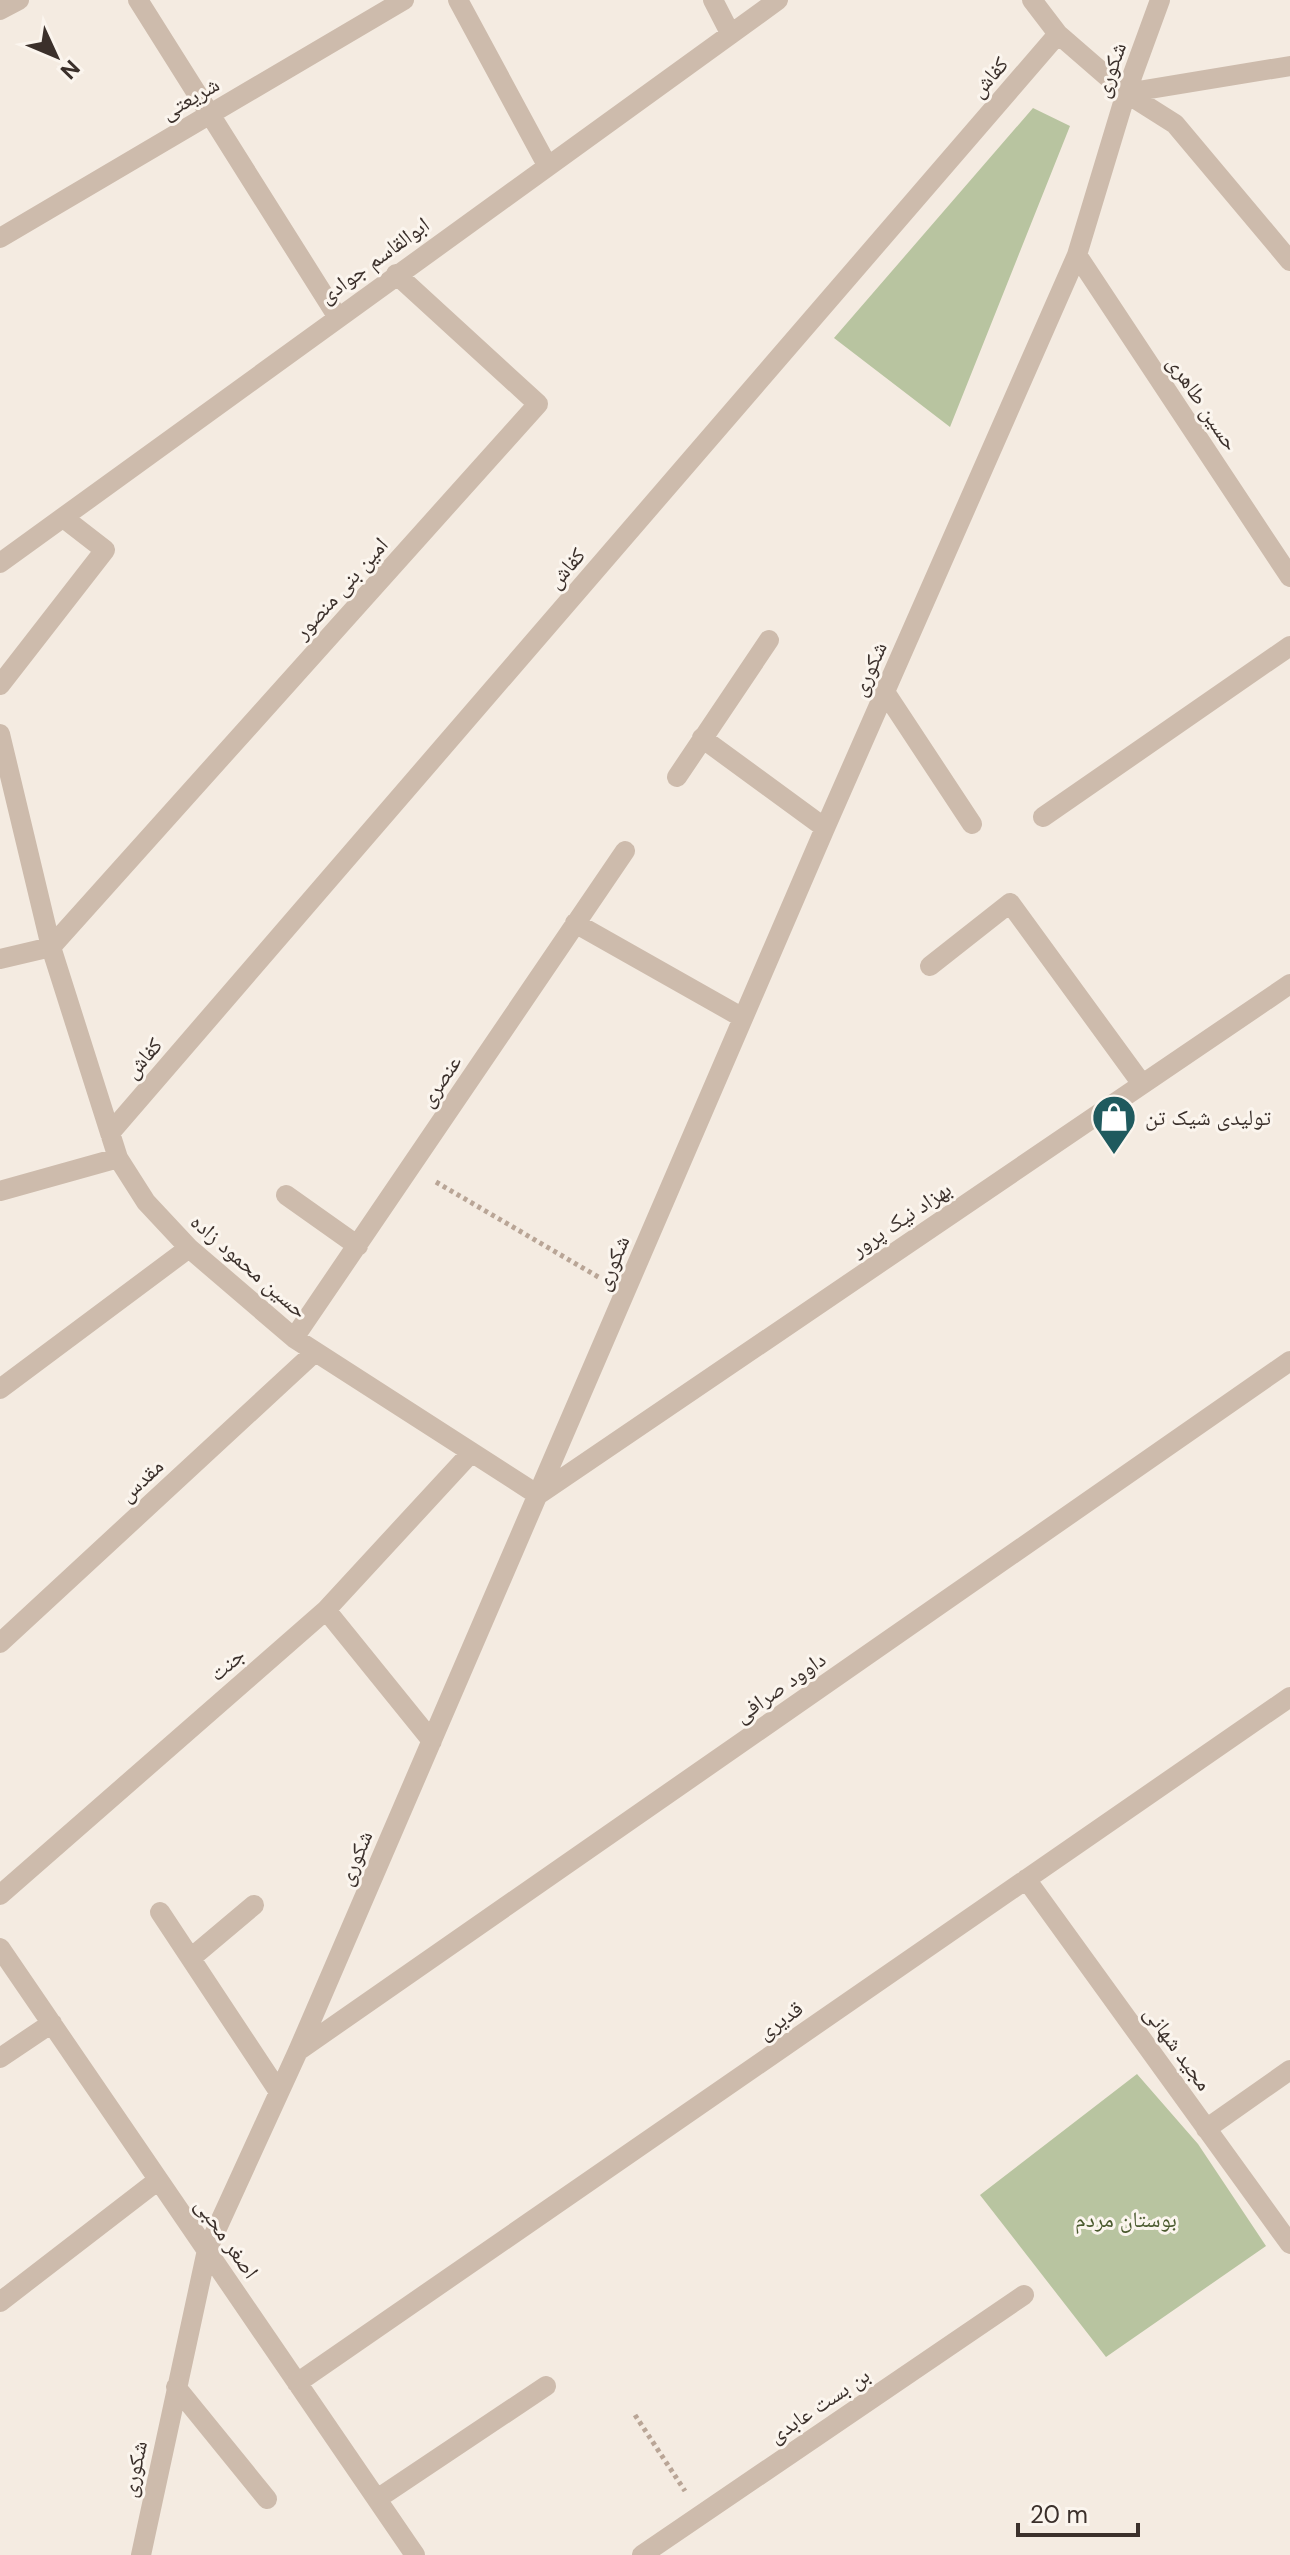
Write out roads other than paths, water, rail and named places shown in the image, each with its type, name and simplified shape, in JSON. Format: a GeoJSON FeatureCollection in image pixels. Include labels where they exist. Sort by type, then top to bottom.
{"type":"FeatureCollection","features":[{"type":"Feature","properties":{"kind":"street"},"geometry":{"type":"LineString","coordinates":[[0,10],[19,0]]}},
{"type":"Feature","properties":{"kind":"street"},"geometry":{"type":"LineString","coordinates":[[138,0],[337,316]]}},
{"type":"Feature","properties":{"kind":"street","name":"شریعتی"},"geometry":{"type":"LineString","coordinates":[[0,238],[404,0]]}},
{"type":"Feature","properties":{"kind":"street"},"geometry":{"type":"LineString","coordinates":[[458,0],[547,165]]}},
{"type":"Feature","properties":{"kind":"street"},"geometry":{"type":"LineString","coordinates":[[713,0],[730,33]]}},
{"type":"Feature","properties":{"kind":"street","name":"ابوالقاسم جوادی"},"geometry":{"type":"LineString","coordinates":[[0,563],[65,519],[337,316],[778,0]]}},
{"type":"Feature","properties":{"kind":"street"},"geometry":{"type":"LineString","coordinates":[[1032,0],[1058,34],[1126,93],[1175,124],[1283,240],[1290,261]]}},
{"type":"Feature","properties":{"kind":"street","name":"شکوری"},"geometry":{"type":"LineString","coordinates":[[141,2555],[207,2250],[298,2051],[825,828],[1077,255],[1126,93],[1160,0]]}},
{"type":"Feature","properties":{"kind":"street","name":"کفاش"},"geometry":{"type":"LineString","coordinates":[[110,1133],[1058,34]]}},
{"type":"Feature","properties":{"kind":"street"},"geometry":{"type":"LineString","coordinates":[[1126,93],[1290,66]]}},
{"type":"Feature","properties":{"kind":"street","name":"حسین طاهری"},"geometry":{"type":"LineString","coordinates":[[1077,255],[1290,577]]}},
{"type":"Feature","properties":{"kind":"street","name":"امین بنی منصور"},"geometry":{"type":"LineString","coordinates":[[51,947],[538,404],[396,274]]}},
{"type":"Feature","properties":{"kind":"street"},"geometry":{"type":"LineString","coordinates":[[0,685],[105,550],[65,519]]}},
{"type":"Feature","properties":{"kind":"street"},"geometry":{"type":"LineString","coordinates":[[677,777],[769,640]]}},
{"type":"Feature","properties":{"kind":"street"},"geometry":{"type":"LineString","coordinates":[[1043,817],[1290,646]]}},
{"type":"Feature","properties":{"kind":"street"},"geometry":{"type":"LineString","coordinates":[[885,692],[972,824]]}},
{"type":"Feature","properties":{"kind":"street","name":"حسین محمود زاده"},"geometry":{"type":"LineString","coordinates":[[0,734],[51,947],[118,1158],[146,1202],[189,1248],[294,1338],[538,1495]]}},
{"type":"Feature","properties":{"kind":"street"},"geometry":{"type":"LineString","coordinates":[[702,738],[825,828]]}},
{"type":"Feature","properties":{"kind":"street","name":"عنصری"},"geometry":{"type":"LineString","coordinates":[[294,1338],[625,851]]}},
{"type":"Feature","properties":{"kind":"street"},"geometry":{"type":"LineString","coordinates":[[930,966],[1010,903],[1142,1084]]}},
{"type":"Feature","properties":{"kind":"street"},"geometry":{"type":"LineString","coordinates":[[575,923],[743,1018]]}},
{"type":"Feature","properties":{"kind":"street"},"geometry":{"type":"LineString","coordinates":[[0,959],[51,947]]}},
{"type":"Feature","properties":{"kind":"street","name":"بهزاد نیک پرور"},"geometry":{"type":"LineString","coordinates":[[538,1495],[1290,984]]}},
{"type":"Feature","properties":{"kind":"street"},"geometry":{"type":"LineString","coordinates":[[0,1191],[118,1158]]}},
{"type":"Feature","properties":{"kind":"street"},"geometry":{"type":"LineString","coordinates":[[286,1195],[358,1246]]}},
{"type":"Feature","properties":{"kind":"street"},"geometry":{"type":"LineString","coordinates":[[0,1389],[189,1248]]}},
{"type":"Feature","properties":{"kind":"street","name":"مقدس"},"geometry":{"type":"LineString","coordinates":[[0,1643],[315,1352]]}},
{"type":"Feature","properties":{"kind":"street","name":"داوود صرافی"},"geometry":{"type":"LineString","coordinates":[[298,2051],[1290,1361]]}},
{"type":"Feature","properties":{"kind":"street","name":"جنت"},"geometry":{"type":"LineString","coordinates":[[0,1895],[326,1610],[470,1454]]}},
{"type":"Feature","properties":{"kind":"street"},"geometry":{"type":"LineString","coordinates":[[326,1610],[432,1741]]}},
{"type":"Feature","properties":{"kind":"street","name":"قدیری"},"geometry":{"type":"LineString","coordinates":[[297,2383],[1290,1697]]}},
{"type":"Feature","properties":{"kind":"street","name":"مجید شهانی"},"geometry":{"type":"LineString","coordinates":[[1026,1879],[1290,2244]]}},
{"type":"Feature","properties":{"kind":"street"},"geometry":{"type":"LineString","coordinates":[[191,1958],[254,1905]]}},
{"type":"Feature","properties":{"kind":"street"},"geometry":{"type":"LineString","coordinates":[[160,1912],[279,2092]]}},
{"type":"Feature","properties":{"kind":"street","name":"اصغر محبی"},"geometry":{"type":"LineString","coordinates":[[0,1948],[415,2555]]}},
{"type":"Feature","properties":{"kind":"street"},"geometry":{"type":"LineString","coordinates":[[0,2058],[52,2023]]}},
{"type":"Feature","properties":{"kind":"street"},"geometry":{"type":"LineString","coordinates":[[1206,2129],[1290,2070]]}},
{"type":"Feature","properties":{"kind":"street"},"geometry":{"type":"LineString","coordinates":[[0,2302],[157,2181]]}},
{"type":"Feature","properties":{"kind":"street","name":"بن بست عابدی"},"geometry":{"type":"LineString","coordinates":[[642,2555],[1024,2295]]}},
{"type":"Feature","properties":{"kind":"street"},"geometry":{"type":"LineString","coordinates":[[377,2499],[546,2386]]}},
{"type":"Feature","properties":{"kind":"street"},"geometry":{"type":"LineString","coordinates":[[176,2387],[267,2499]]}},
{"type":"Feature","properties":{"kind":"place","name":"تولیدی شیک تن"},"geometry":{"type":"Point","coordinates":[1114,1156]}},
{"type":"Feature","properties":{"kind":"park label","name":"بوستان مردم"},"geometry":{"type":"Point","coordinates":[1126,2219]}}]}
